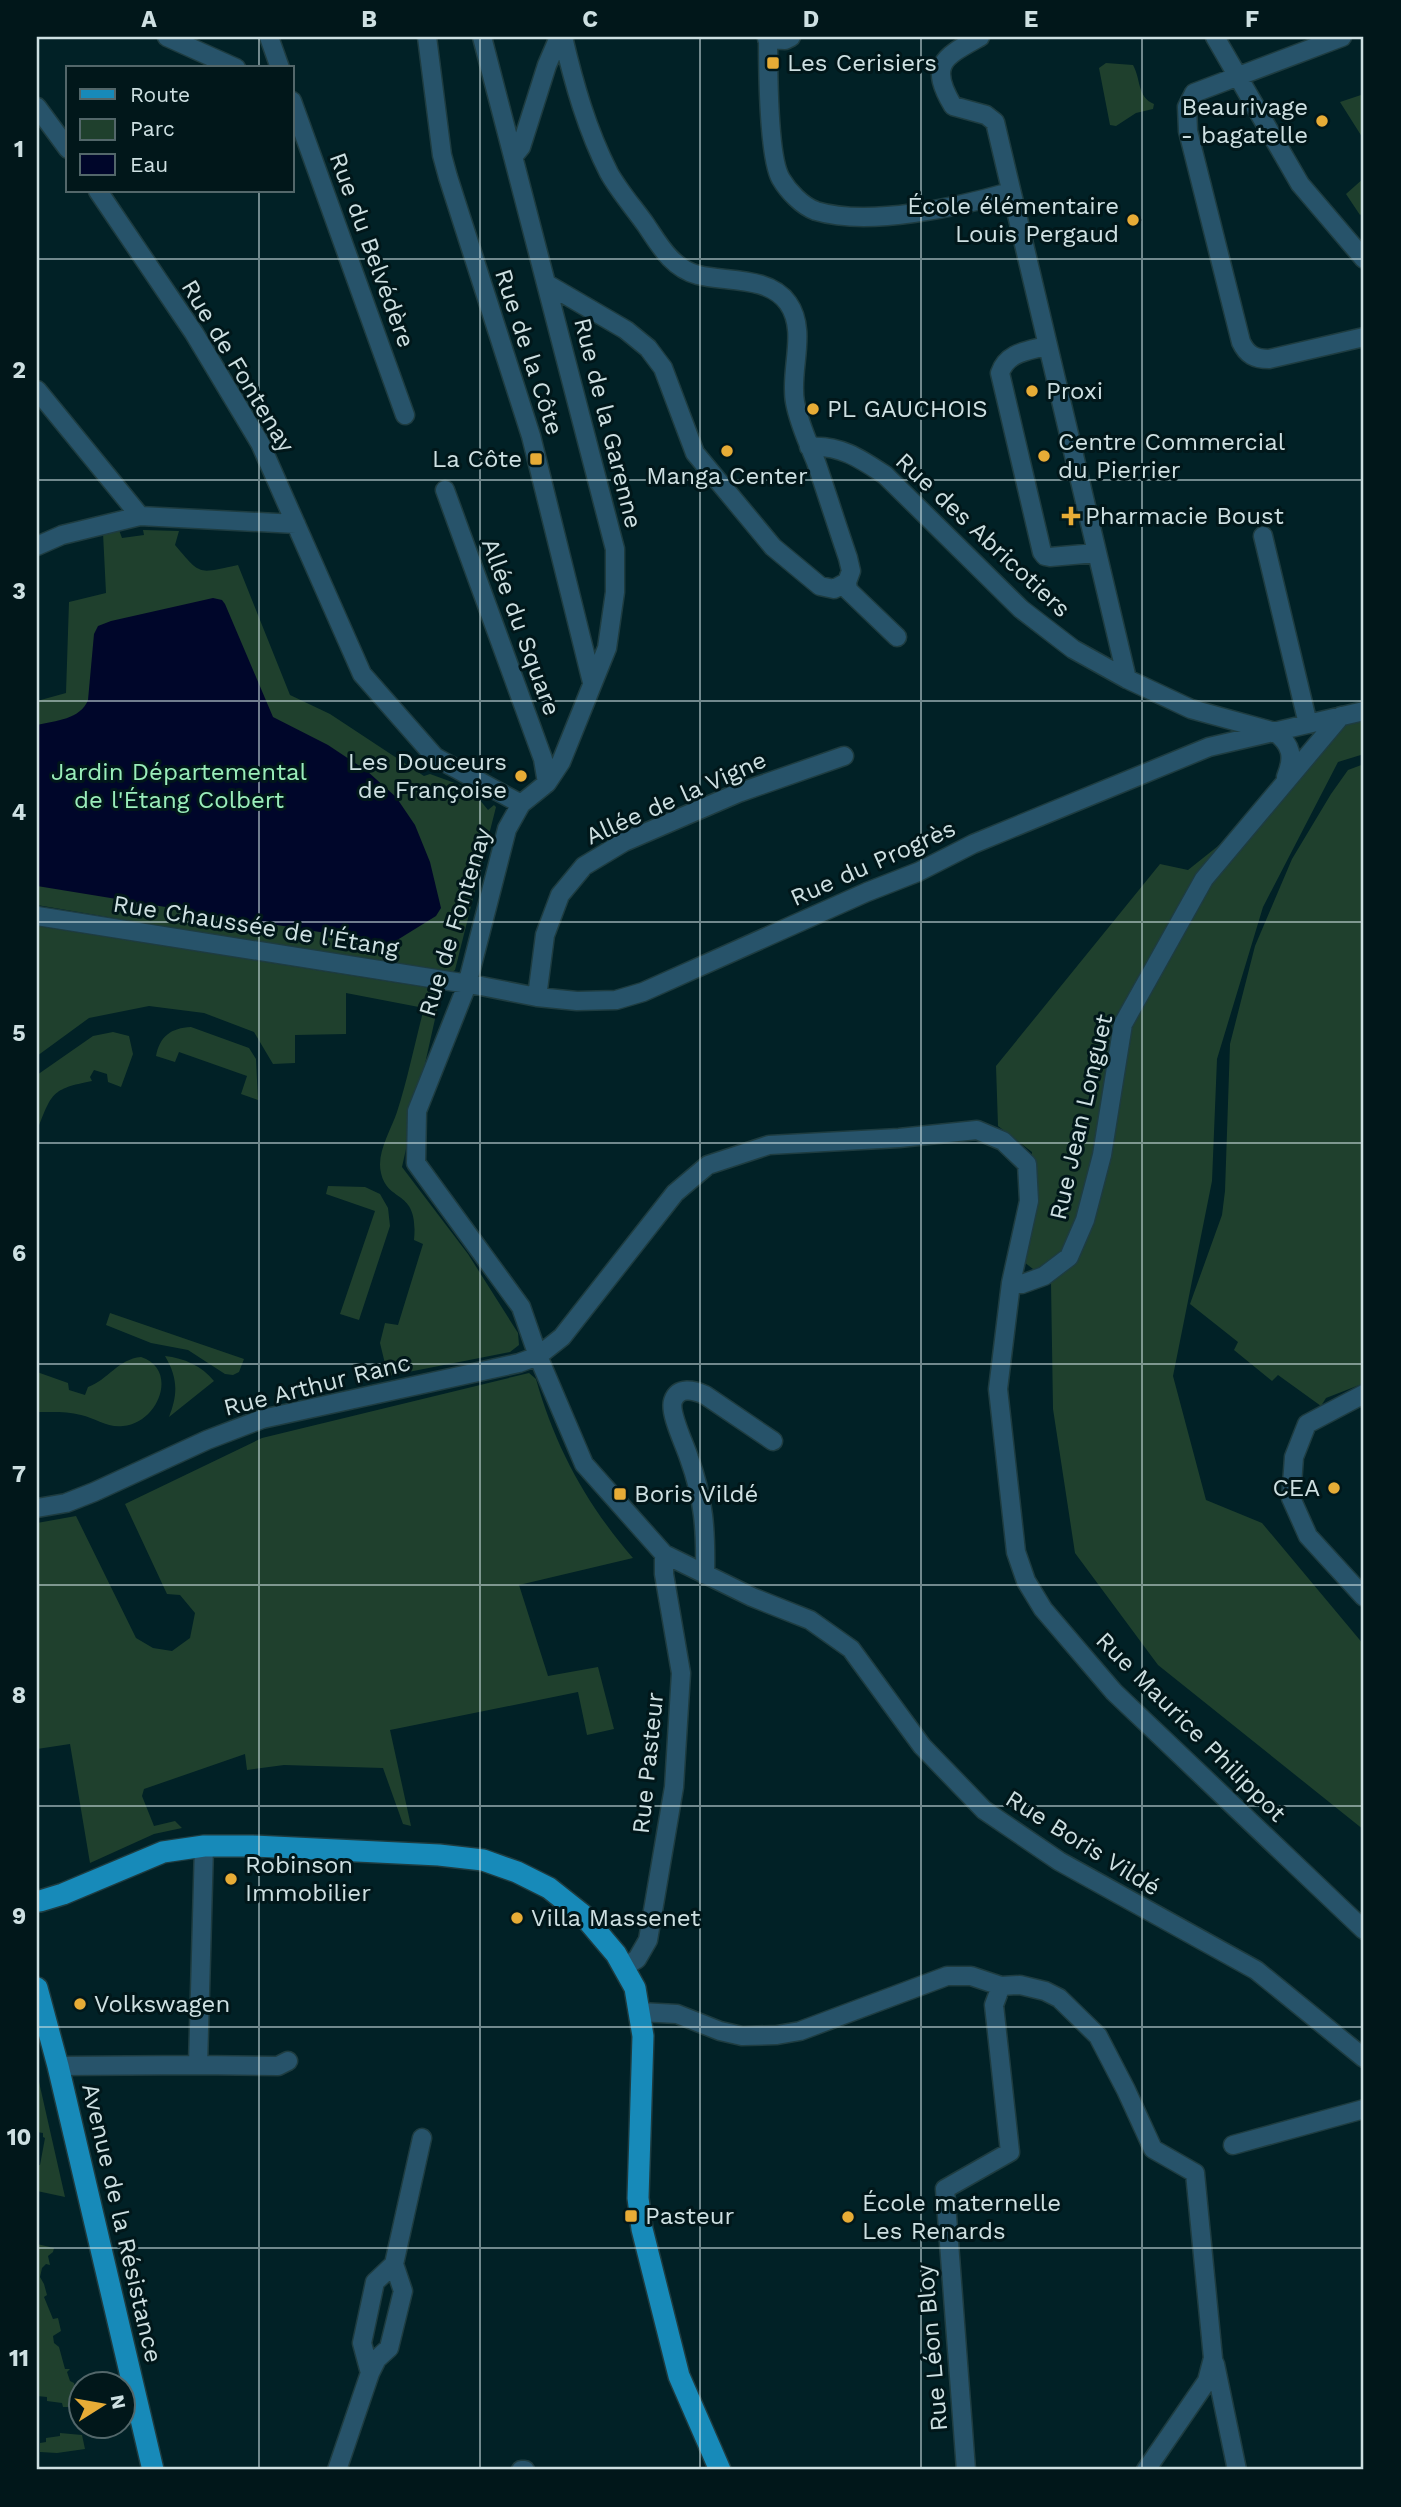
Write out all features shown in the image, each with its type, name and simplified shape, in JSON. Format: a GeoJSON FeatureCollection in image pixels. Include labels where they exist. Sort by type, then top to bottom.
{"type":"FeatureCollection","features":[{"type":"Feature","properties":{"kind":"main road"},"geometry":{"type":"LineString","coordinates":[[38,1904],[163,1852],[204,1846],[439,1855],[482,1860],[517,1872],[549,1888],[583,1915],[616,1954],[635,1988],[642,2036],[638,2198],[642,2229],[679,2376],[720,2470]]}},
{"type":"Feature","properties":{"kind":"main road","name":"Avenue de la Résistance"},"geometry":{"type":"LineString","coordinates":[[37,1988],[58,2066],[153,2470]]}},
{"type":"Feature","properties":{"kind":"street"},"geometry":{"type":"LineString","coordinates":[[167,37],[232,66]]}},
{"type":"Feature","properties":{"kind":"street"},"geometry":{"type":"LineString","coordinates":[[269,37],[279,66]]}},
{"type":"Feature","properties":{"kind":"street","name":"Rue de la Côte"},"geometry":{"type":"LineString","coordinates":[[427,37],[447,177],[531,436],[592,682]]}},
{"type":"Feature","properties":{"kind":"street","name":"Rue de la Garenne"},"geometry":{"type":"LineString","coordinates":[[482,37],[615,550],[615,592],[607,648],[561,762],[547,783],[522,804]]}},
{"type":"Feature","properties":{"kind":"street"},"geometry":{"type":"LineString","coordinates":[[513,157],[521,147],[547,65],[561,37]]}},
{"type":"Feature","properties":{"kind":"street"},"geometry":{"type":"LineString","coordinates":[[561,37],[599,152],[611,175],[670,260],[697,275],[753,283],[773,290],[788,302],[797,334],[794,401],[801,428],[848,558],[851,571],[847,582],[848,590],[897,637]]}},
{"type":"Feature","properties":{"kind":"street"},"geometry":{"type":"LineString","coordinates":[[791,37],[785,40],[767,38],[773,155],[780,178],[796,198],[814,210],[845,215],[900,215],[948,208],[1010,192]]}},
{"type":"Feature","properties":{"kind":"street"},"geometry":{"type":"LineString","coordinates":[[980,37],[948,55],[941,70],[943,89],[953,106],[986,116],[995,122],[1127,679]]}},
{"type":"Feature","properties":{"kind":"street"},"geometry":{"type":"LineString","coordinates":[[1215,37],[1300,184],[1364,259]]}},
{"type":"Feature","properties":{"kind":"street"},"geometry":{"type":"LineString","coordinates":[[1342,37],[1194,93],[1187,107],[1188,131],[1244,349],[1254,358],[1269,359],[1364,337]]}},
{"type":"Feature","properties":{"kind":"street"},"geometry":{"type":"LineString","coordinates":[[37,107],[66,146]]}},
{"type":"Feature","properties":{"kind":"street","name":"Rue du Belvédère"},"geometry":{"type":"LineString","coordinates":[[294,107],[405,415]]}},
{"type":"Feature","properties":{"kind":"street","name":"Rue de Fontenay"},"geometry":{"type":"LineString","coordinates":[[98,192],[194,333],[260,443],[362,674],[435,757],[522,804],[507,829],[467,985],[417,1111],[416,1163],[521,1307],[538,1356],[584,1464],[664,1554]]}},
{"type":"Feature","properties":{"kind":"street"},"geometry":{"type":"LineString","coordinates":[[547,284],[626,330],[648,348],[663,368],[695,453],[773,547],[820,586],[834,589],[847,582]]}},
{"type":"Feature","properties":{"kind":"street"},"geometry":{"type":"LineString","coordinates":[[1046,346],[1015,355],[1002,366],[1000,373],[1042,552],[1050,557],[1097,552]]}},
{"type":"Feature","properties":{"kind":"street"},"geometry":{"type":"LineString","coordinates":[[37,390],[140,516]]}},
{"type":"Feature","properties":{"kind":"street","name":"Rue des Abricotiers"},"geometry":{"type":"LineString","coordinates":[[809,446],[826,445],[860,458],[885,475],[1021,609],[1073,649],[1127,679],[1202,713],[1275,732]]}},
{"type":"Feature","properties":{"kind":"street","name":"Allée du Square"},"geometry":{"type":"LineString","coordinates":[[445,490],[543,760],[547,783]]}},
{"type":"Feature","properties":{"kind":"street"},"geometry":{"type":"LineString","coordinates":[[37,546],[62,535],[140,516],[296,524]]}},
{"type":"Feature","properties":{"kind":"street"},"geometry":{"type":"LineString","coordinates":[[1264,536],[1301,726],[1301,764]]}},
{"type":"Feature","properties":{"kind":"street"},"geometry":{"type":"LineString","coordinates":[[1301,726],[1364,711]]}},
{"type":"Feature","properties":{"kind":"street"},"geometry":{"type":"LineString","coordinates":[[1202,713],[1218,725],[1230,742]]}},
{"type":"Feature","properties":{"kind":"street","name":"Rue Jean Longuet"},"geometry":{"type":"LineString","coordinates":[[1011,1283],[1022,1284],[1044,1276],[1069,1256],[1085,1220],[1102,1155],[1123,1024],[1204,879],[1341,716]]}},
{"type":"Feature","properties":{"kind":"street"},"geometry":{"type":"LineString","coordinates":[[1229,721],[1230,742]]}},
{"type":"Feature","properties":{"kind":"street","name":"Rue du Progrès"},"geometry":{"type":"LineString","coordinates":[[467,985],[577,1001],[616,1000],[643,992],[918,872],[1033,818],[1209,747],[1301,726]]}},
{"type":"Feature","properties":{"kind":"street"},"geometry":{"type":"LineString","coordinates":[[1275,732],[1286,740],[1291,750],[1291,765],[1281,789]]}},
{"type":"Feature","properties":{"kind":"street","name":"Allée de la Vigne"},"geometry":{"type":"LineString","coordinates":[[537,997],[545,935],[560,895],[584,866],[624,842],[738,793],[844,756]]}},
{"type":"Feature","properties":{"kind":"street","name":"Rue Chaussée de l'Étang"},"geometry":{"type":"LineString","coordinates":[[37,916],[467,985]]}},
{"type":"Feature","properties":{"kind":"street","name":"Rue Maurice Philippot"},"geometry":{"type":"LineString","coordinates":[[538,1356],[562,1337],[675,1192],[708,1165],[769,1145],[899,1138],[977,1130],[1003,1141],[1027,1164],[1029,1201],[1011,1283],[998,1389],[1016,1552],[1026,1581],[1043,1609],[1114,1692],[1364,1930]]}},
{"type":"Feature","properties":{"kind":"street","name":"Rue Arthur Ranc"},"geometry":{"type":"LineString","coordinates":[[37,1508],[66,1503],[94,1492],[213,1437],[262,1419],[311,1406],[519,1363],[538,1356]]}},
{"type":"Feature","properties":{"kind":"street"},"geometry":{"type":"LineString","coordinates":[[705,1574],[705,1513],[672,1408],[674,1398],[682,1391],[693,1390],[705,1395],[773,1441]]}},
{"type":"Feature","properties":{"kind":"street"},"geometry":{"type":"LineString","coordinates":[[1364,1394],[1307,1424],[1294,1457],[1291,1498],[1308,1536],[1364,1597]]}},
{"type":"Feature","properties":{"kind":"street","name":"Rue Boris Vildé"},"geometry":{"type":"LineString","coordinates":[[664,1554],[752,1597],[810,1620],[841,1642],[850,1649],[922,1746],[984,1810],[1059,1861],[1256,1970],[1364,2058]]}},
{"type":"Feature","properties":{"kind":"street","name":"Rue Pasteur"},"geometry":{"type":"LineString","coordinates":[[624,1967],[637,1959],[648,1940],[674,1787],[681,1673],[664,1574],[664,1554]]}},
{"type":"Feature","properties":{"kind":"street"},"geometry":{"type":"LineString","coordinates":[[198,2065],[204,1846]]}},
{"type":"Feature","properties":{"kind":"street"},"geometry":{"type":"LineString","coordinates":[[640,2012],[677,2014],[720,2031],[743,2036],[777,2035],[800,2031],[947,1976],[971,1976],[1001,1986],[1020,1985],[1045,1991],[1059,1998],[1098,2036],[1153,2149],[1195,2173],[1213,2358],[1237,2470]]}},
{"type":"Feature","properties":{"kind":"street","name":"Rue Léon Bloy"},"geometry":{"type":"LineString","coordinates":[[966,2470],[945,2189],[1010,2152],[995,2005],[1001,1986]]}},
{"type":"Feature","properties":{"kind":"street"},"geometry":{"type":"LineString","coordinates":[[58,2066],[278,2066],[288,2061]]}},
{"type":"Feature","properties":{"kind":"street"},"geometry":{"type":"LineString","coordinates":[[1233,2145],[1364,2109]]}},
{"type":"Feature","properties":{"kind":"street"},"geometry":{"type":"LineString","coordinates":[[337,2470],[370,2374],[377,2359],[389,2348],[402,2291],[394,2264],[422,2138]]}},
{"type":"Feature","properties":{"kind":"street"},"geometry":{"type":"LineString","coordinates":[[370,2374],[362,2343],[375,2282],[394,2264]]}},
{"type":"Feature","properties":{"kind":"street"},"geometry":{"type":"LineString","coordinates":[[1146,2470],[1207,2381],[1213,2358]]}},
{"type":"Feature","properties":{"kind":"green space"},"geometry":{"type":"Polygon","coordinates":[[[1106,63],[1133,65],[1142,92],[1154,104],[1153,109],[1136,113],[1116,126],[1110,125],[1099,68],[1106,63]]]}},
{"type":"Feature","properties":{"kind":"green space"},"geometry":{"type":"Polygon","coordinates":[[[1364,94],[1364,140],[1340,102],[1364,94]]]}},
{"type":"Feature","properties":{"kind":"green space"},"geometry":{"type":"Polygon","coordinates":[[[1364,178],[1364,212],[1360,215],[1346,194],[1364,178]]]}},
{"type":"Feature","properties":{"kind":"green space","name":"Jardin Départemental de l'Étang Colbert"},"geometry":{"type":"Polygon","coordinates":[[[119,530],[122,538],[144,535],[143,530],[179,531],[175,545],[196,568],[208,571],[238,565],[290,695],[330,714],[424,776],[430,774],[485,794],[479,799],[488,810],[494,805],[496,807],[455,970],[448,975],[37,905],[37,701],[66,693],[69,602],[106,593],[103,533],[119,530]]]}},
{"type":"Feature","properties":{"kind":"green space"},"geometry":{"type":"Polygon","coordinates":[[[1364,721],[1364,754],[1338,762],[1263,907],[1217,1059],[1212,1181],[1173,1376],[1206,1500],[1262,1523],[1364,1645],[1364,1830],[1158,1665],[1075,1553],[1053,1409],[1051,1283],[1024,1262],[1032,1152],[998,1126],[996,1066],[1160,864],[1188,870],[1272,803],[1341,723],[1364,721]]]}},
{"type":"Feature","properties":{"kind":"green space"},"geometry":{"type":"Polygon","coordinates":[[[1364,764],[1364,1381],[1326,1398],[1321,1406],[1278,1375],[1272,1381],[1234,1350],[1238,1342],[1190,1304],[1222,1215],[1230,1044],[1255,946],[1292,859],[1348,770],[1364,764]]]}},
{"type":"Feature","properties":{"kind":"green space"},"geometry":{"type":"Polygon","coordinates":[[[37,926],[443,990],[402,1167],[468,1254],[518,1333],[519,1345],[510,1352],[388,1376],[380,1343],[385,1323],[398,1325],[423,1244],[414,1240],[412,1212],[408,1204],[385,1183],[380,1165],[385,1142],[401,1099],[424,1008],[346,993],[346,1034],[295,1035],[295,1063],[273,1064],[254,1032],[204,1013],[149,1006],[89,1018],[37,1056],[37,926]]]}},
{"type":"Feature","properties":{"kind":"green space"},"geometry":{"type":"Polygon","coordinates":[[[191,1027],[249,1048],[256,1059],[258,1100],[241,1094],[247,1076],[179,1052],[175,1062],[156,1056],[160,1043],[168,1034],[191,1027]]]}},
{"type":"Feature","properties":{"kind":"green space"},"geometry":{"type":"Polygon","coordinates":[[[113,1032],[129,1036],[133,1054],[121,1087],[108,1082],[107,1074],[94,1070],[90,1077],[92,1081],[68,1087],[55,1095],[46,1108],[37,1131],[37,1075],[93,1036],[113,1032]]]}},
{"type":"Feature","properties":{"kind":"green space"},"geometry":{"type":"Polygon","coordinates":[[[328,1186],[365,1187],[380,1194],[388,1208],[390,1226],[359,1320],[340,1314],[375,1211],[326,1194],[328,1186]]]}},
{"type":"Feature","properties":{"kind":"green space"},"geometry":{"type":"Polygon","coordinates":[[[110,1313],[244,1359],[239,1372],[233,1375],[225,1374],[188,1350],[151,1343],[106,1325],[110,1313]]]}},
{"type":"Feature","properties":{"kind":"green space"},"geometry":{"type":"Polygon","coordinates":[[[165,1356],[192,1364],[214,1381],[169,1417],[175,1386],[165,1356]]]}},
{"type":"Feature","properties":{"kind":"green space"},"geometry":{"type":"Polygon","coordinates":[[[141,1357],[153,1363],[159,1372],[161,1383],[155,1406],[136,1423],[117,1426],[76,1414],[37,1412],[37,1372],[68,1383],[69,1390],[85,1395],[88,1387],[126,1362],[141,1357]]]}},
{"type":"Feature","properties":{"kind":"green space"},"geometry":{"type":"Polygon","coordinates":[[[529,1373],[536,1379],[553,1428],[574,1474],[601,1517],[633,1558],[519,1585],[548,1676],[598,1667],[614,1729],[587,1735],[578,1692],[390,1730],[411,1826],[403,1824],[383,1768],[284,1765],[247,1770],[245,1754],[144,1789],[142,1796],[154,1826],[175,1821],[182,1828],[154,1834],[90,1863],[70,1744],[37,1749],[37,1523],[76,1516],[136,1638],[153,1648],[172,1651],[190,1638],[195,1613],[180,1595],[167,1594],[125,1504],[262,1438],[529,1373]]]}},
{"type":"Feature","properties":{"kind":"green space"},"geometry":{"type":"Polygon","coordinates":[[[37,2073],[65,2197],[37,2191],[37,2165],[40,2165],[45,2138],[43,2133],[37,2132],[37,2073]]]}},
{"type":"Feature","properties":{"kind":"green space"},"geometry":{"type":"Polygon","coordinates":[[[37,2244],[54,2248],[48,2256],[50,2265],[46,2264],[42,2268],[40,2277],[47,2295],[44,2297],[53,2319],[58,2318],[61,2331],[53,2336],[54,2343],[59,2347],[65,2369],[70,2369],[66,2370],[66,2407],[63,2407],[62,2403],[47,2401],[47,2397],[37,2396],[37,2244]]]}},
{"type":"Feature","properties":{"kind":"green space"},"geometry":{"type":"Polygon","coordinates":[[[60,2433],[66,2434],[66,2440],[83,2440],[85,2449],[57,2453],[40,2452],[40,2443],[46,2442],[46,2438],[60,2436],[60,2433]]]}},
{"type":"Feature","properties":{"kind":"water","name":"Jardin Départemental de l'Étang Colbert"},"geometry":{"type":"Polygon","coordinates":[[[213,598],[222,600],[225,604],[273,717],[328,745],[367,771],[396,797],[415,825],[430,862],[441,908],[436,916],[394,942],[37,886],[37,725],[67,718],[85,706],[88,700],[94,634],[98,626],[213,598]]]}},
{"type":"Feature","properties":{"kind":"place","name":"Les Cerisiers"},"geometry":{"type":"Point","coordinates":[773,63]}},
{"type":"Feature","properties":{"kind":"place","name":"Beaurivage - bagatelle"},"geometry":{"type":"Point","coordinates":[1322,121]}},
{"type":"Feature","properties":{"kind":"place","name":"École élémentaire Louis Pergaud"},"geometry":{"type":"Point","coordinates":[1133,220]}},
{"type":"Feature","properties":{"kind":"place","name":"Proxi"},"geometry":{"type":"Point","coordinates":[1032,391]}},
{"type":"Feature","properties":{"kind":"place","name":"PL GAUCHOIS"},"geometry":{"type":"Point","coordinates":[813,409]}},
{"type":"Feature","properties":{"kind":"place","name":"Manga Center"},"geometry":{"type":"Point","coordinates":[727,451]}},
{"type":"Feature","properties":{"kind":"place","name":"Centre Commercial du Pierrier"},"geometry":{"type":"Point","coordinates":[1044,456]}},
{"type":"Feature","properties":{"kind":"place","name":"La Côte"},"geometry":{"type":"Point","coordinates":[536,459]}},
{"type":"Feature","properties":{"kind":"place","name":"Pharmacie Boust"},"geometry":{"type":"Point","coordinates":[1071,516]}},
{"type":"Feature","properties":{"kind":"place","name":"Les Douceurs de Françoise"},"geometry":{"type":"Point","coordinates":[521,776]}},
{"type":"Feature","properties":{"kind":"place","name":"CEA"},"geometry":{"type":"Point","coordinates":[1334,1488]}},
{"type":"Feature","properties":{"kind":"place","name":"Boris Vildé"},"geometry":{"type":"Point","coordinates":[620,1494]}},
{"type":"Feature","properties":{"kind":"place","name":"Robinson Immobilier"},"geometry":{"type":"Point","coordinates":[231,1879]}},
{"type":"Feature","properties":{"kind":"place","name":"Villa Massenet"},"geometry":{"type":"Point","coordinates":[517,1918]}},
{"type":"Feature","properties":{"kind":"place","name":"Volkswagen"},"geometry":{"type":"Point","coordinates":[80,2004]}},
{"type":"Feature","properties":{"kind":"place","name":"Pasteur"},"geometry":{"type":"Point","coordinates":[631,2216]}},
{"type":"Feature","properties":{"kind":"place","name":"École maternelle Les Renards"},"geometry":{"type":"Point","coordinates":[848,2217]}}]}
